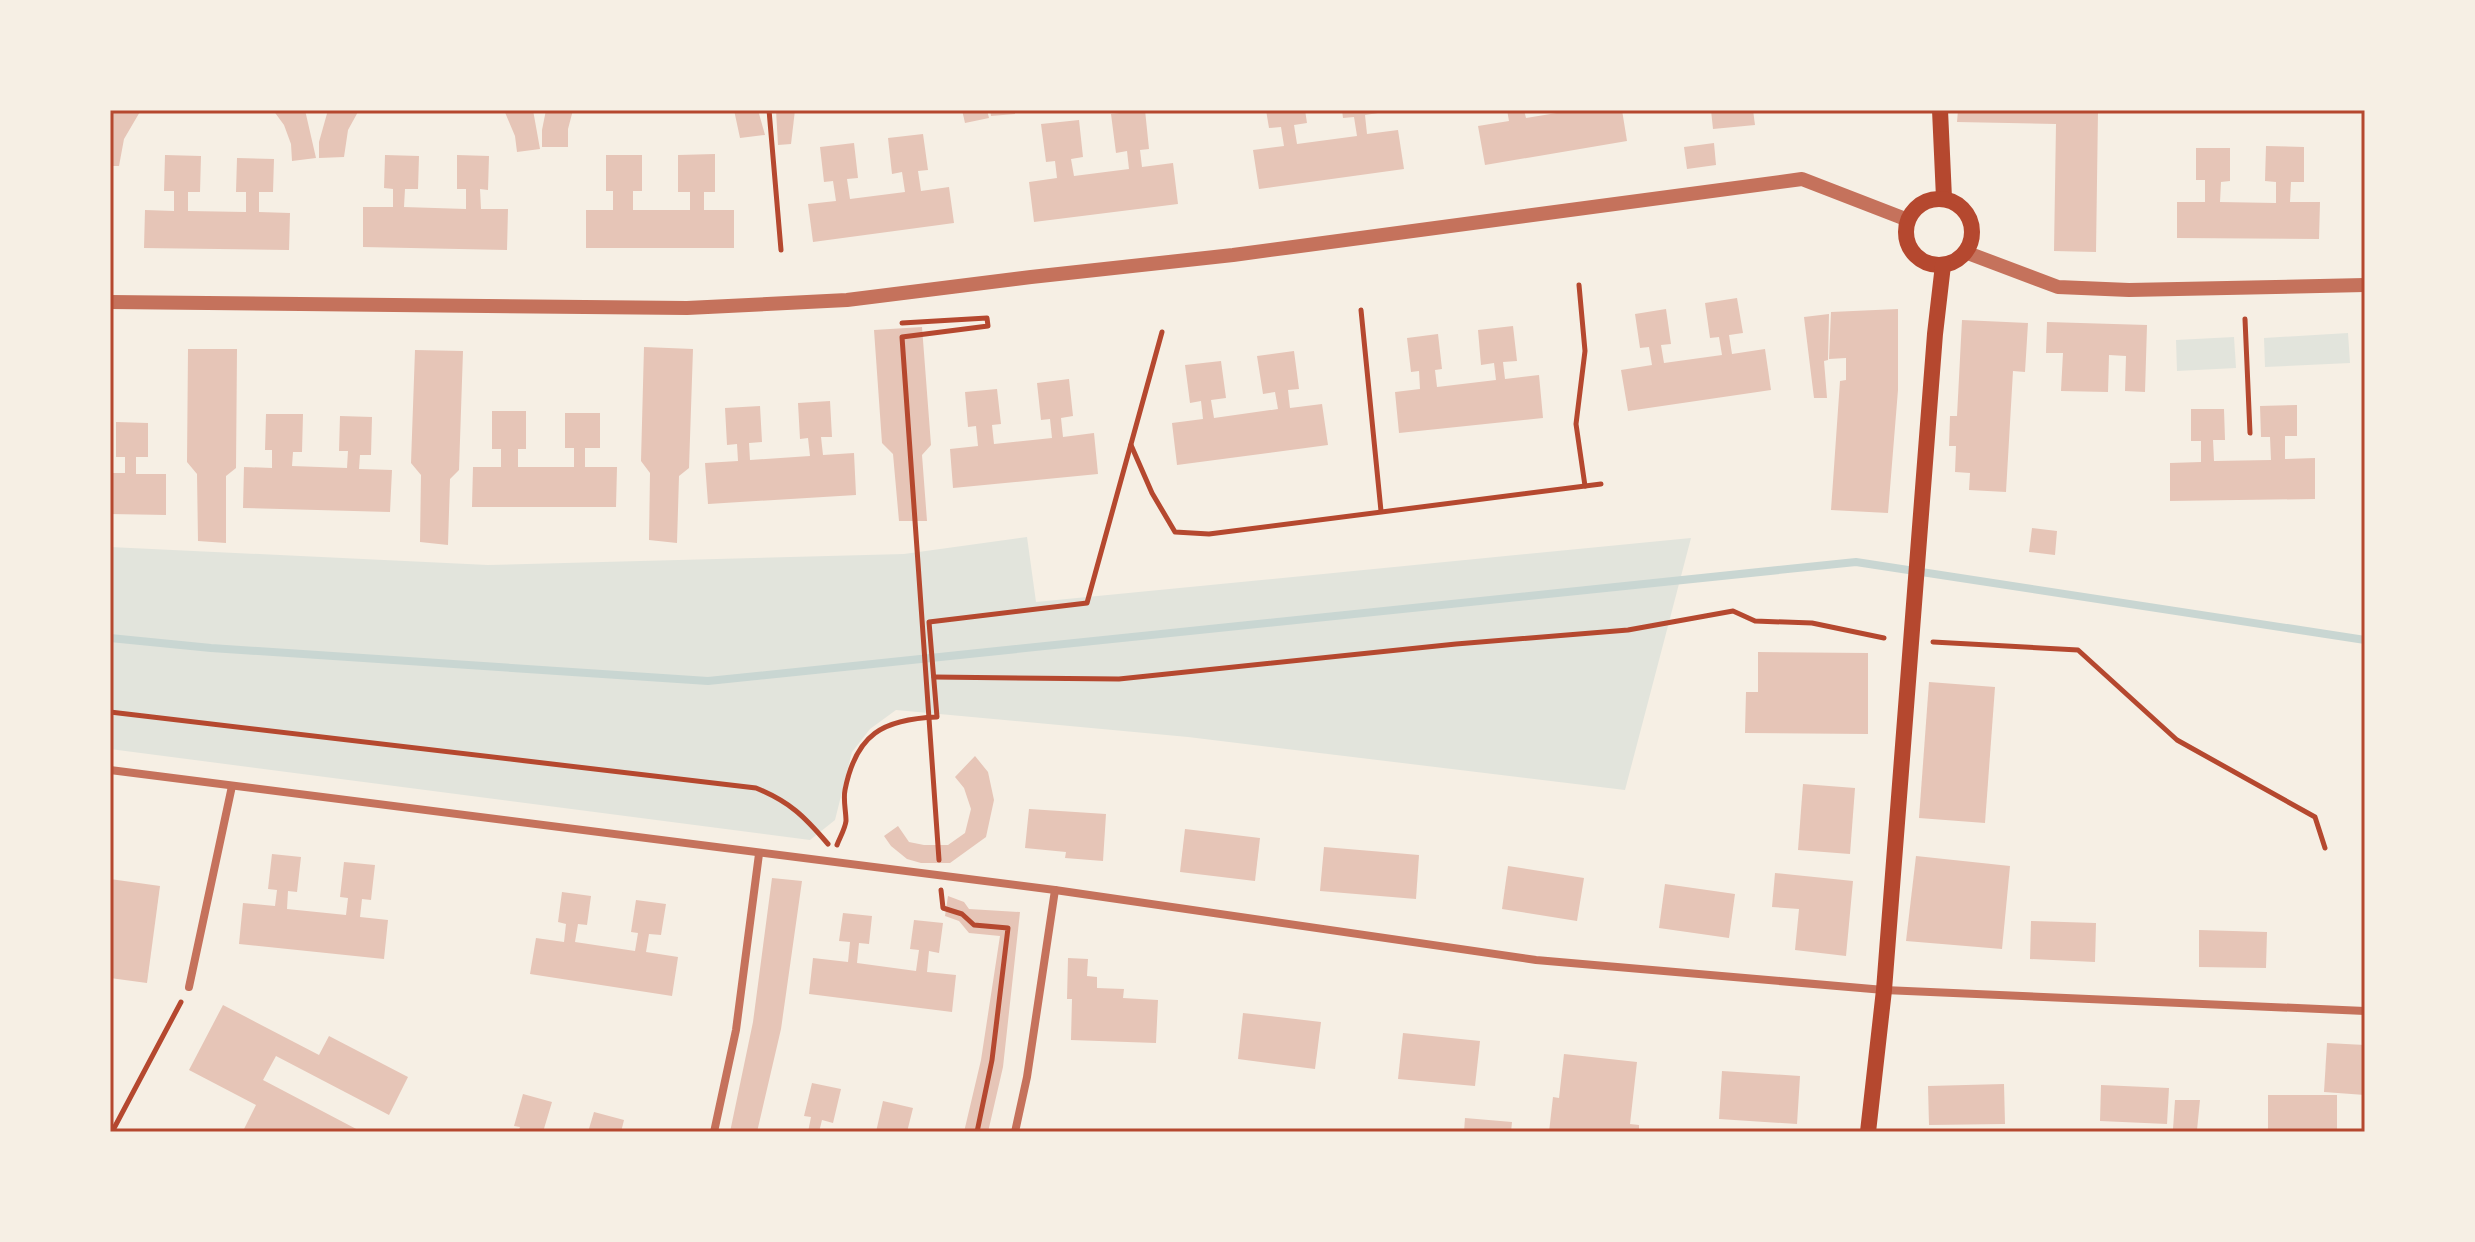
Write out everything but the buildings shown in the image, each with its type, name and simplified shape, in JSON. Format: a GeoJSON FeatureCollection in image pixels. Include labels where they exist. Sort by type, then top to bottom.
{"type":"FeatureCollection","features":[{"type":"Feature","properties":{"kind":"main road"},"geometry":{"type":"LineString","coordinates":[[1940,110],[1944,198]]}},
{"type":"Feature","properties":{"kind":"main road"},"geometry":{"type":"LineString","coordinates":[[1944,198],[1953,201],[1968,215],[1972,234],[1965,252],[1959,258],[1943,265],[1932,264],[1913,252],[1907,242],[1908,220],[1922,203],[1944,198]]}},
{"type":"Feature","properties":{"kind":"main road"},"geometry":{"type":"LineString","coordinates":[[1868,1132],[1884,990],[1943,265]]}},
{"type":"Feature","properties":{"kind":"street"},"geometry":{"type":"LineString","coordinates":[[110,302],[687,308],[847,300],[1233,255],[1802,179],[1908,220]]}},
{"type":"Feature","properties":{"kind":"street"},"geometry":{"type":"LineString","coordinates":[[1965,252],[2058,287],[2129,290],[2365,285]]}},
{"type":"Feature","properties":{"kind":"street"},"geometry":{"type":"LineString","coordinates":[[110,770],[1055,890],[1536,960],[1884,990],[2365,1011]]}},
{"type":"Feature","properties":{"kind":"street"},"geometry":{"type":"LineString","coordinates":[[189,987],[232,786]]}},
{"type":"Feature","properties":{"kind":"street"},"geometry":{"type":"LineString","coordinates":[[714,1132],[736,1030],[759,854]]}},
{"type":"Feature","properties":{"kind":"street"},"geometry":{"type":"LineString","coordinates":[[1015,1132],[1027,1077],[1055,890]]}},
{"type":"Feature","properties":{"kind":"path"},"geometry":{"type":"LineString","coordinates":[[769,110],[781,250]]}},
{"type":"Feature","properties":{"kind":"path"},"geometry":{"type":"LineString","coordinates":[[1579,285],[1585,351],[1576,424],[1585,486]]}},
{"type":"Feature","properties":{"kind":"path"},"geometry":{"type":"LineString","coordinates":[[1361,310],[1381,511]]}},
{"type":"Feature","properties":{"kind":"path"},"geometry":{"type":"LineString","coordinates":[[902,323],[987,318],[988,326],[902,337],[940,869]]}},
{"type":"Feature","properties":{"kind":"path"},"geometry":{"type":"LineString","coordinates":[[2245,319],[2250,433]]}},
{"type":"Feature","properties":{"kind":"path"},"geometry":{"type":"LineString","coordinates":[[110,712],[756,788],[801,812],[834,852],[846,825],[844,793],[854,757],[879,728],[906,718],[937,717],[929,622],[1087,603],[1162,332]]}},
{"type":"Feature","properties":{"kind":"path"},"geometry":{"type":"LineString","coordinates":[[1131,445],[1152,493],[1175,532],[1209,534],[1601,484]]}},
{"type":"Feature","properties":{"kind":"path"},"geometry":{"type":"LineString","coordinates":[[934,677],[1119,679],[1456,644],[1628,630],[1733,611],[1755,621],[1812,623],[1884,638]]}},
{"type":"Feature","properties":{"kind":"path"},"geometry":{"type":"LineString","coordinates":[[1924,641],[2078,650],[2177,740],[2315,817],[2325,848]]}},
{"type":"Feature","properties":{"kind":"path"},"geometry":{"type":"LineString","coordinates":[[941,882],[943,908],[962,914],[974,925],[1008,928],[992,1060],[977,1132]]}},
{"type":"Feature","properties":{"kind":"path"},"geometry":{"type":"LineString","coordinates":[[112,1132],[189,987]]}},
{"type":"Feature","properties":{"kind":"shaded area"},"geometry":{"type":"Polygon","coordinates":[[[2348,333],[2350,363],[2265,367],[2264,338],[2348,333]]]}},
{"type":"Feature","properties":{"kind":"shaded area"},"geometry":{"type":"Polygon","coordinates":[[[2234,337],[2236,368],[2177,371],[2176,340],[2234,337]]]}},
{"type":"Feature","properties":{"kind":"shaded area"},"geometry":{"type":"Polygon","coordinates":[[[1027,537],[1036,602],[1691,538],[1625,790],[1188,737],[896,710],[870,729],[852,752],[835,820],[810,840],[110,749],[110,547],[488,565],[904,554],[1027,537]]]}},
{"type":"Feature","properties":{"kind":"waterway"},"geometry":{"type":"LineString","coordinates":[[110,638],[211,648],[708,681],[1856,562],[2365,640]]}}]}
